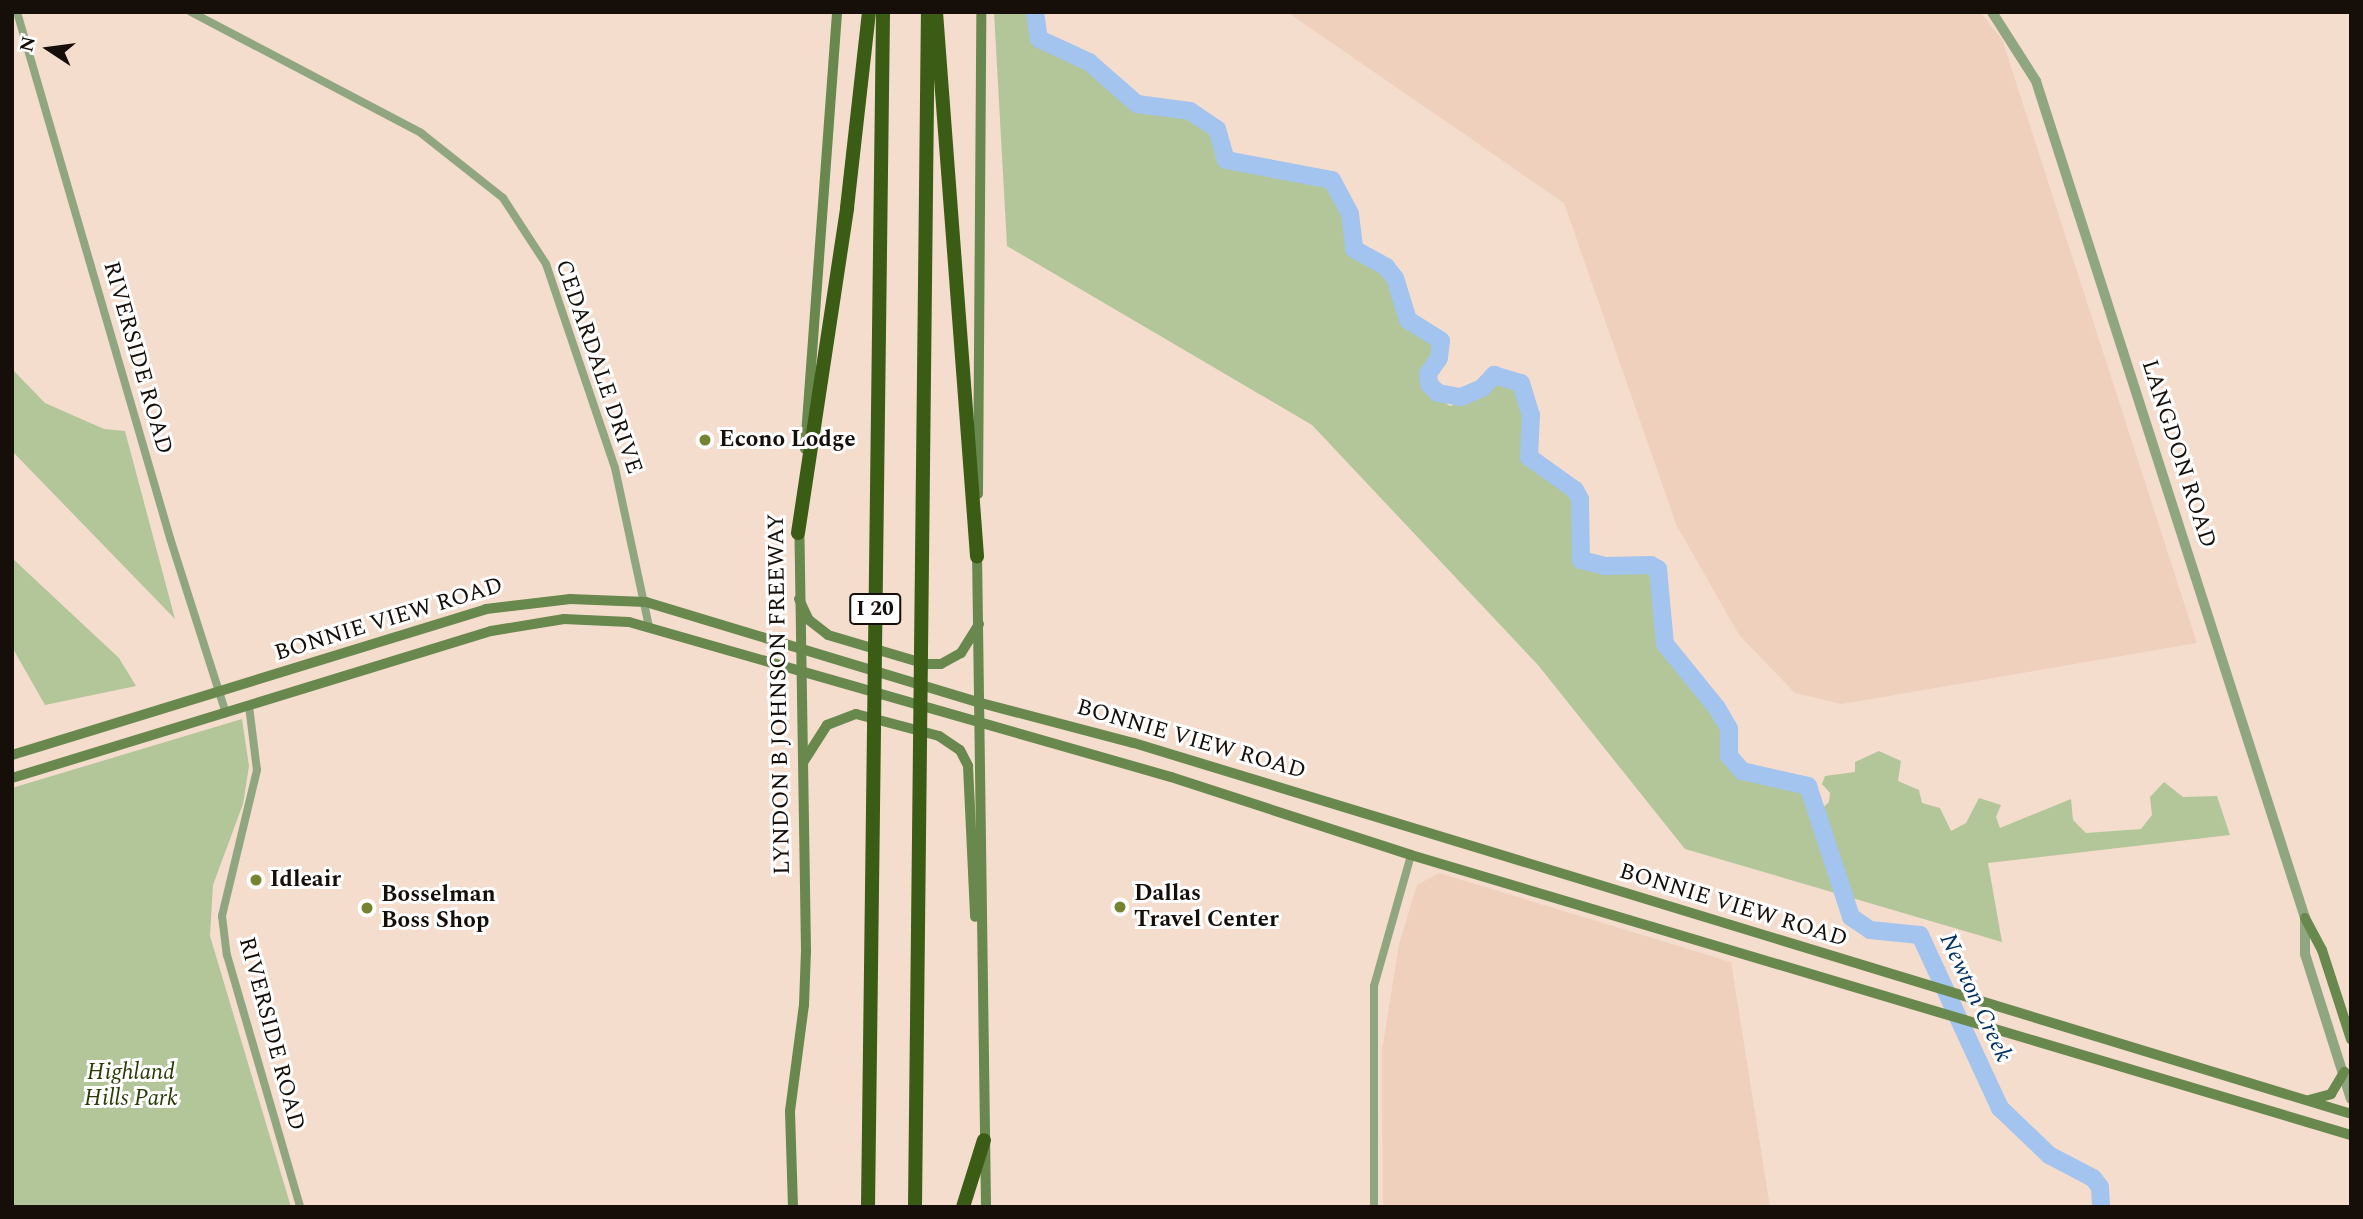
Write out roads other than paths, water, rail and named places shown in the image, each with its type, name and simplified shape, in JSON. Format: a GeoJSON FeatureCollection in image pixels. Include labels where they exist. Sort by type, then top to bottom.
{"type":"FeatureCollection","features":[{"type":"Feature","properties":{"kind":"highway"},"geometry":{"type":"LineString","coordinates":[[799,533],[847,208],[869,12]]}},
{"type":"Feature","properties":{"kind":"highway","name":"I 20"},"geometry":{"type":"LineString","coordinates":[[869,1207],[883,12]]}},
{"type":"Feature","properties":{"kind":"highway","name":"I 20"},"geometry":{"type":"LineString","coordinates":[[915,1207],[928,12]]}},
{"type":"Feature","properties":{"kind":"highway"},"geometry":{"type":"LineString","coordinates":[[936,12],[977,556]]}},
{"type":"Feature","properties":{"kind":"highway"},"geometry":{"type":"LineString","coordinates":[[963,1207],[984,1140]]}},
{"type":"Feature","properties":{"kind":"main road","name":"LYNDON B JOHNSON FREEWAY"},"geometry":{"type":"LineString","coordinates":[[793,1207],[790,1111],[806,975],[803,763],[798,648],[799,533],[837,12]]}},
{"type":"Feature","properties":{"kind":"main road"},"geometry":{"type":"LineString","coordinates":[[979,965],[981,703],[977,556],[981,12]]}},
{"type":"Feature","properties":{"kind":"main road"},"geometry":{"type":"LineString","coordinates":[[798,597],[809,620],[828,635],[926,664],[941,664],[961,653],[979,624]]}},
{"type":"Feature","properties":{"kind":"main road","name":"BONNIE VIEW ROAD"},"geometry":{"type":"LineString","coordinates":[[12,755],[220,694],[486,609],[570,599],[646,602],[981,703],[1134,743],[1904,980],[2351,1114]]}},
{"type":"Feature","properties":{"kind":"main road"},"geometry":{"type":"LineString","coordinates":[[484,633],[486,609]]}},
{"type":"Feature","properties":{"kind":"main road","name":"BONNIE VIEW ROAD"},"geometry":{"type":"LineString","coordinates":[[12,778],[484,633],[571,619],[649,626],[960,720],[1128,765],[1411,855],[2351,1135]]}},
{"type":"Feature","properties":{"kind":"main road"},"geometry":{"type":"LineString","coordinates":[[803,763],[827,725],[856,713],[939,736],[960,750],[968,766],[979,965],[986,1207]]}},
{"type":"Feature","properties":{"kind":"main road"},"geometry":{"type":"LineString","coordinates":[[1128,765],[1134,743]]}},
{"type":"Feature","properties":{"kind":"main road"},"geometry":{"type":"LineString","coordinates":[[1411,855],[1418,831]]}},
{"type":"Feature","properties":{"kind":"main road","name":"LANGDON ROAD"},"geometry":{"type":"LineString","coordinates":[[2305,918],[2322,950],[2351,1039]]}},
{"type":"Feature","properties":{"kind":"main road"},"geometry":{"type":"LineString","coordinates":[[2306,1101],[2331,1094],[2344,1072]]}},
{"type":"Feature","properties":{"kind":"street","name":"RIVERSIDE ROAD"},"geometry":{"type":"LineString","coordinates":[[17,12],[226,713]]}},
{"type":"Feature","properties":{"kind":"street","name":"CEDARDALE DRIVE"},"geometry":{"type":"LineString","coordinates":[[191,12],[421,134],[503,198],[546,264],[615,468],[646,602],[649,626]]}},
{"type":"Feature","properties":{"kind":"street","name":"LANGDON ROAD"},"geometry":{"type":"LineString","coordinates":[[1992,12],[2036,81],[2305,918],[2305,954],[2351,1099]]}},
{"type":"Feature","properties":{"kind":"street","name":"RIVERSIDE ROAD"},"geometry":{"type":"LineString","coordinates":[[249,706],[257,770],[222,916],[227,955],[300,1207]]}},
{"type":"Feature","properties":{"kind":"street"},"geometry":{"type":"LineString","coordinates":[[1374,1207],[1374,986],[1411,855]]}},
{"type":"Feature","properties":{"kind":"waterway","name":"Newton Creek"},"geometry":{"type":"LineString","coordinates":[[1035,12],[1039,39],[1089,62],[1137,104],[1190,111],[1217,129],[1226,160],[1332,180],[1350,214],[1354,249],[1386,267],[1395,278],[1408,320],[1441,341],[1439,358],[1428,374],[1429,384],[1438,393],[1461,397],[1482,388],[1494,375],[1521,383],[1531,415],[1529,457],[1575,490],[1580,499],[1581,560],[1605,566],[1651,565],[1658,569],[1665,644],[1717,708],[1729,729],[1729,756],[1742,771],[1808,786],[1851,917],[1870,930],[1920,935],[2000,1108],[2049,1155],[2093,1178],[2100,1187],[2101,1207]]}},
{"type":"Feature","properties":{"kind":"place","name":"Econo Lodge"},"geometry":{"type":"Point","coordinates":[705,440]}},
{"type":"Feature","properties":{"kind":"place","name":"Idleair"},"geometry":{"type":"Point","coordinates":[256,880]}},
{"type":"Feature","properties":{"kind":"place","name":"Dallas Travel Center"},"geometry":{"type":"Point","coordinates":[1120,907]}},
{"type":"Feature","properties":{"kind":"place","name":"Bosselman Boss Shop"},"geometry":{"type":"Point","coordinates":[367,908]}},
{"type":"Feature","properties":{"kind":"park label","name":"Highland Hills Park"},"geometry":{"type":"Point","coordinates":[131,1086]}}]}
